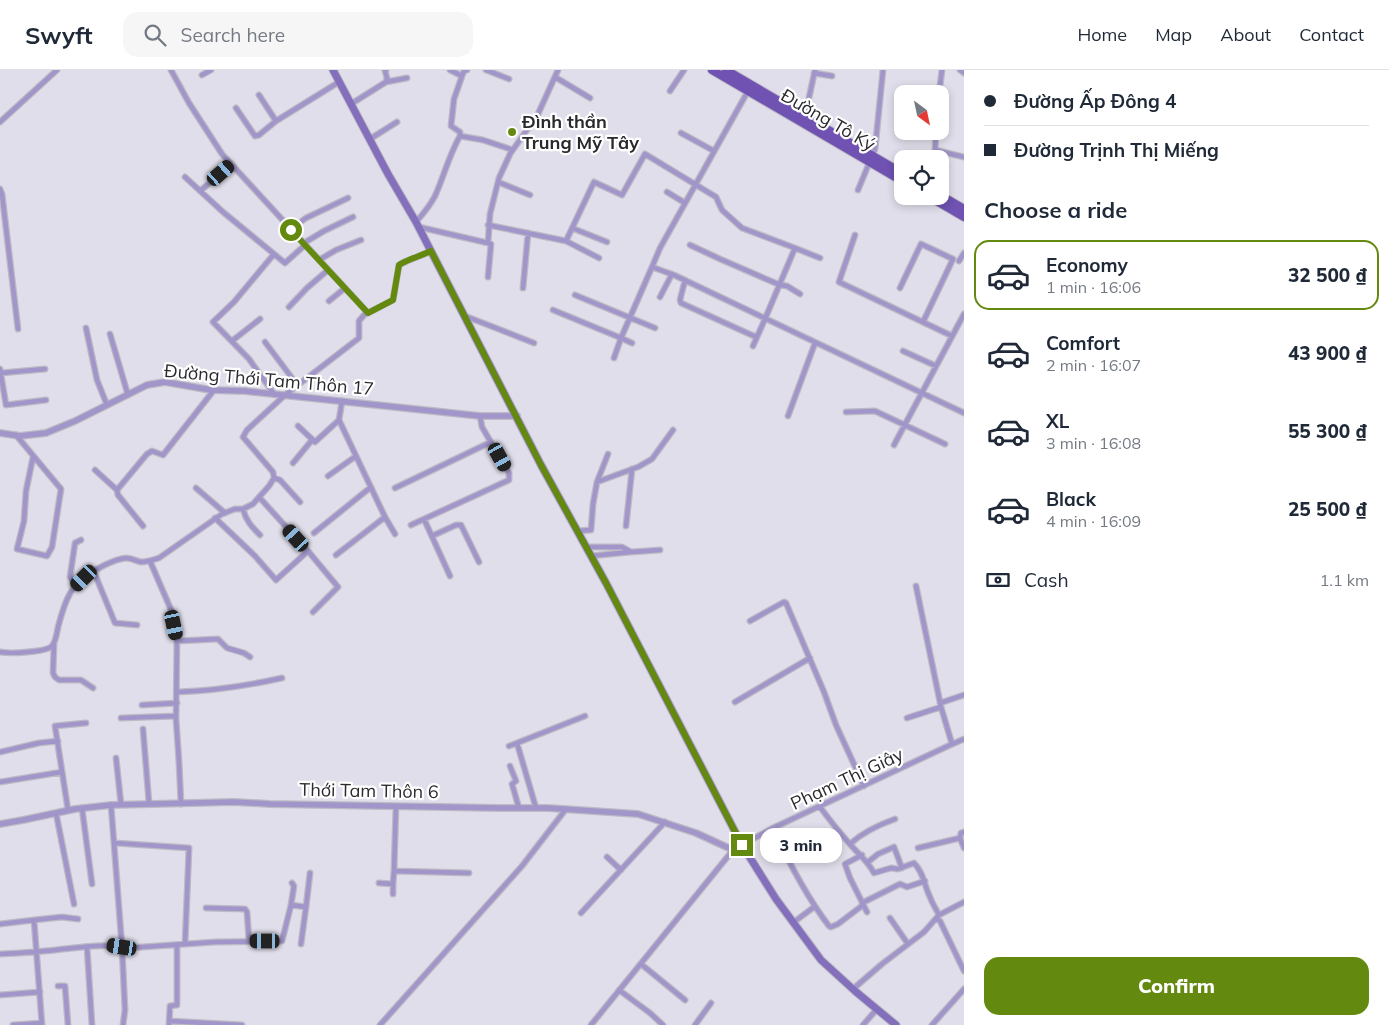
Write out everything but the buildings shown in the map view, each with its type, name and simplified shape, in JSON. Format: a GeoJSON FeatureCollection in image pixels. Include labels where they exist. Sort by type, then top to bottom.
{"type":"FeatureCollection","features":[{"type":"Feature","properties":{"kind":"main road"},"geometry":{"type":"LineString","coordinates":[[333,70],[417,224],[742,845],[765,882],[821,960],[896,1025]]}},
{"type":"Feature","properties":{"kind":"main road","name":"Đường Tô Ký"},"geometry":{"type":"LineString","coordinates":[[712,70],[871,159],[894,169]]}},
{"type":"Feature","properties":{"kind":"main road","name":"Đường Tô Ký"},"geometry":{"type":"LineString","coordinates":[[726,70],[805,116],[894,175]]}},
{"type":"Feature","properties":{"kind":"main road"},"geometry":{"type":"LineString","coordinates":[[949,201],[964,210]]}},
{"type":"Feature","properties":{"kind":"main road"},"geometry":{"type":"LineString","coordinates":[[949,204],[964,210]]}},
{"type":"Feature","properties":{"kind":"street"},"geometry":{"type":"LineString","coordinates":[[0,122],[57,70]]}},
{"type":"Feature","properties":{"kind":"street"},"geometry":{"type":"LineString","coordinates":[[171,70],[189,103],[222,154],[368,313]]}},
{"type":"Feature","properties":{"kind":"street"},"geometry":{"type":"LineString","coordinates":[[202,75],[211,70]]}},
{"type":"Feature","properties":{"kind":"street"},"geometry":{"type":"LineString","coordinates":[[386,70],[386,82]]}},
{"type":"Feature","properties":{"kind":"street"},"geometry":{"type":"LineString","coordinates":[[450,70],[462,76]]}},
{"type":"Feature","properties":{"kind":"street"},"geometry":{"type":"LineString","coordinates":[[467,70],[464,71],[454,100],[451,126],[460,132],[460,136],[453,148],[435,195],[417,224],[488,243]]}},
{"type":"Feature","properties":{"kind":"street"},"geometry":{"type":"LineString","coordinates":[[486,70],[509,79]]}},
{"type":"Feature","properties":{"kind":"street"},"geometry":{"type":"LineString","coordinates":[[488,277],[491,244],[488,243],[488,224],[498,182],[513,150],[538,114],[558,70]]}},
{"type":"Feature","properties":{"kind":"street"},"geometry":{"type":"LineString","coordinates":[[670,91],[684,70]]}},
{"type":"Feature","properties":{"kind":"street"},"geometry":{"type":"LineString","coordinates":[[858,190],[875,149],[884,70]]}},
{"type":"Feature","properties":{"kind":"street"},"geometry":{"type":"LineString","coordinates":[[941,85],[942,70]]}},
{"type":"Feature","properties":{"kind":"street"},"geometry":{"type":"LineString","coordinates":[[960,70],[964,73]]}},
{"type":"Feature","properties":{"kind":"street"},"geometry":{"type":"LineString","coordinates":[[805,116],[814,71],[832,76]]}},
{"type":"Feature","properties":{"kind":"street"},"geometry":{"type":"LineString","coordinates":[[555,77],[590,98]]}},
{"type":"Feature","properties":{"kind":"street"},"geometry":{"type":"LineString","coordinates":[[351,104],[386,82],[406,78]]}},
{"type":"Feature","properties":{"kind":"street"},"geometry":{"type":"LineString","coordinates":[[236,108],[255,136],[259,135],[276,121],[339,82]]}},
{"type":"Feature","properties":{"kind":"street"},"geometry":{"type":"LineString","coordinates":[[614,358],[660,248],[748,91]]}},
{"type":"Feature","properties":{"kind":"street"},"geometry":{"type":"LineString","coordinates":[[259,95],[276,121]]}},
{"type":"Feature","properties":{"kind":"street"},"geometry":{"type":"LineString","coordinates":[[370,139],[397,122]]}},
{"type":"Feature","properties":{"kind":"street"},"geometry":{"type":"LineString","coordinates":[[681,133],[714,151]]}},
{"type":"Feature","properties":{"kind":"street"},"geometry":{"type":"LineString","coordinates":[[460,136],[483,140],[513,150]]}},
{"type":"Feature","properties":{"kind":"street"},"geometry":{"type":"LineString","coordinates":[[936,140],[935,150],[964,157]]}},
{"type":"Feature","properties":{"kind":"street"},"geometry":{"type":"LineString","coordinates":[[566,242],[594,182],[622,195],[645,154],[716,197],[722,210],[742,228],[820,258]]}},
{"type":"Feature","properties":{"kind":"street"},"geometry":{"type":"LineString","coordinates":[[200,191],[231,164]]}},
{"type":"Feature","properties":{"kind":"street"},"geometry":{"type":"LineString","coordinates":[[185,177],[223,212],[285,262],[304,244],[324,231],[353,217]]}},
{"type":"Feature","properties":{"kind":"street"},"geometry":{"type":"LineString","coordinates":[[498,182],[530,195]]}},
{"type":"Feature","properties":{"kind":"street"},"geometry":{"type":"LineString","coordinates":[[0,189],[18,329]]}},
{"type":"Feature","properties":{"kind":"street"},"geometry":{"type":"LineString","coordinates":[[667,192],[685,203]]}},
{"type":"Feature","properties":{"kind":"street"},"geometry":{"type":"LineString","coordinates":[[291,230],[306,218],[348,198]]}},
{"type":"Feature","properties":{"kind":"street"},"geometry":{"type":"LineString","coordinates":[[488,224],[566,242],[599,258]]}},
{"type":"Feature","properties":{"kind":"street"},"geometry":{"type":"LineString","coordinates":[[572,228],[607,242]]}},
{"type":"Feature","properties":{"kind":"street"},"geometry":{"type":"LineString","coordinates":[[523,288],[528,233]]}},
{"type":"Feature","properties":{"kind":"street"},"geometry":{"type":"LineString","coordinates":[[856,235],[839,282],[952,336]]}},
{"type":"Feature","properties":{"kind":"street"},"geometry":{"type":"LineString","coordinates":[[319,260],[336,250],[361,240]]}},
{"type":"Feature","properties":{"kind":"street"},"geometry":{"type":"LineString","coordinates":[[900,288],[921,244],[953,259],[923,322]]}},
{"type":"Feature","properties":{"kind":"street"},"geometry":{"type":"LineString","coordinates":[[690,245],[780,285],[787,286],[800,294]]}},
{"type":"Feature","properties":{"kind":"street"},"geometry":{"type":"LineString","coordinates":[[752,346],[795,248]]}},
{"type":"Feature","properties":{"kind":"street"},"geometry":{"type":"LineString","coordinates":[[93,688],[81,680],[59,680],[53,673],[54,644],[62,613],[68,597],[76,585],[109,563],[126,558],[141,562],[159,558],[225,512],[234,509],[244,509],[254,504],[274,478],[273,472],[243,437],[247,430],[286,395],[359,338],[359,321],[364,315],[393,300],[399,265],[431,251]]}},
{"type":"Feature","properties":{"kind":"street"},"geometry":{"type":"LineString","coordinates":[[960,261],[964,253]]}},
{"type":"Feature","properties":{"kind":"street"},"geometry":{"type":"LineString","coordinates":[[274,254],[234,302],[213,322],[249,359],[274,394]]}},
{"type":"Feature","properties":{"kind":"street"},"geometry":{"type":"LineString","coordinates":[[652,267],[685,280],[964,413]]}},
{"type":"Feature","properties":{"kind":"street"},"geometry":{"type":"LineString","coordinates":[[289,307],[328,270]]}},
{"type":"Feature","properties":{"kind":"street"},"geometry":{"type":"LineString","coordinates":[[660,297],[672,274]]}},
{"type":"Feature","properties":{"kind":"street"},"geometry":{"type":"LineString","coordinates":[[685,280],[680,300],[682,303],[756,337]]}},
{"type":"Feature","properties":{"kind":"street"},"geometry":{"type":"LineString","coordinates":[[329,301],[345,288]]}},
{"type":"Feature","properties":{"kind":"street"},"geometry":{"type":"LineString","coordinates":[[574,294],[655,328]]}},
{"type":"Feature","properties":{"kind":"street"},"geometry":{"type":"LineString","coordinates":[[553,310],[632,343]]}},
{"type":"Feature","properties":{"kind":"street"},"geometry":{"type":"LineString","coordinates":[[895,443],[964,314]]}},
{"type":"Feature","properties":{"kind":"street"},"geometry":{"type":"LineString","coordinates":[[465,316],[534,343]]}},
{"type":"Feature","properties":{"kind":"street"},"geometry":{"type":"LineString","coordinates":[[232,341],[260,319]]}},
{"type":"Feature","properties":{"kind":"street"},"geometry":{"type":"LineString","coordinates":[[86,328],[97,380],[107,405]]}},
{"type":"Feature","properties":{"kind":"street"},"geometry":{"type":"LineString","coordinates":[[110,334],[128,395]]}},
{"type":"Feature","properties":{"kind":"street"},"geometry":{"type":"LineString","coordinates":[[264,342],[298,386]]}},
{"type":"Feature","properties":{"kind":"street"},"geometry":{"type":"LineString","coordinates":[[788,416],[815,343]]}},
{"type":"Feature","properties":{"kind":"street"},"geometry":{"type":"LineString","coordinates":[[903,350],[936,366]]}},
{"type":"Feature","properties":{"kind":"street"},"geometry":{"type":"LineString","coordinates":[[0,369],[6,405],[46,400]]}},
{"type":"Feature","properties":{"kind":"street"},"geometry":{"type":"LineString","coordinates":[[1,373],[44,369]]}},
{"type":"Feature","properties":{"kind":"street","name":"Đường Thới Tam Thôn 17"},"geometry":{"type":"LineString","coordinates":[[0,433],[16,435],[46,433],[75,421],[147,385],[164,382],[214,390],[245,390],[480,416],[517,416]]}},
{"type":"Feature","properties":{"kind":"street"},"geometry":{"type":"LineString","coordinates":[[117,490],[147,454],[152,451],[163,455],[214,390]]}},
{"type":"Feature","properties":{"kind":"street"},"geometry":{"type":"LineString","coordinates":[[342,401],[339,420],[395,534]]}},
{"type":"Feature","properties":{"kind":"street"},"geometry":{"type":"LineString","coordinates":[[846,412],[876,411],[946,444]]}},
{"type":"Feature","properties":{"kind":"street"},"geometry":{"type":"LineString","coordinates":[[411,525],[509,480],[508,473],[482,427],[480,416]]}},
{"type":"Feature","properties":{"kind":"street"},"geometry":{"type":"LineString","coordinates":[[298,426],[315,442],[339,420]]}},
{"type":"Feature","properties":{"kind":"street"},"geometry":{"type":"LineString","coordinates":[[597,482],[652,459],[673,430]]}},
{"type":"Feature","properties":{"kind":"street"},"geometry":{"type":"LineString","coordinates":[[16,435],[61,490],[52,547],[47,556],[17,549],[24,521],[26,491],[33,457]]}},
{"type":"Feature","properties":{"kind":"street"},"geometry":{"type":"LineString","coordinates":[[293,463],[312,440]]}},
{"type":"Feature","properties":{"kind":"street"},"geometry":{"type":"LineString","coordinates":[[395,488],[491,442]]}},
{"type":"Feature","properties":{"kind":"street"},"geometry":{"type":"LineString","coordinates":[[576,531],[591,530],[597,482],[608,454]]}},
{"type":"Feature","properties":{"kind":"street"},"geometry":{"type":"LineString","coordinates":[[328,476],[356,456]]}},
{"type":"Feature","properties":{"kind":"street"},"geometry":{"type":"LineString","coordinates":[[626,526],[632,468]]}},
{"type":"Feature","properties":{"kind":"street"},"geometry":{"type":"LineString","coordinates":[[95,470],[117,490],[118,495],[143,526]]}},
{"type":"Feature","properties":{"kind":"street"},"geometry":{"type":"LineString","coordinates":[[274,478],[280,480],[300,502]]}},
{"type":"Feature","properties":{"kind":"street"},"geometry":{"type":"LineString","coordinates":[[314,533],[371,487]]}},
{"type":"Feature","properties":{"kind":"street"},"geometry":{"type":"LineString","coordinates":[[196,488],[225,512]]}},
{"type":"Feature","properties":{"kind":"street"},"geometry":{"type":"LineString","coordinates":[[260,497],[338,587],[313,612]]}},
{"type":"Feature","properties":{"kind":"street"},"geometry":{"type":"LineString","coordinates":[[244,509],[245,517],[249,524],[260,535]]}},
{"type":"Feature","properties":{"kind":"street"},"geometry":{"type":"LineString","coordinates":[[336,555],[385,516]]}},
{"type":"Feature","properties":{"kind":"street"},"geometry":{"type":"LineString","coordinates":[[215,518],[255,556],[276,580],[308,551]]}},
{"type":"Feature","properties":{"kind":"street"},"geometry":{"type":"LineString","coordinates":[[424,519],[450,576]]}},
{"type":"Feature","properties":{"kind":"street"},"geometry":{"type":"LineString","coordinates":[[432,536],[461,525],[479,562]]}},
{"type":"Feature","properties":{"kind":"street"},"geometry":{"type":"LineString","coordinates":[[76,585],[70,578],[71,565],[76,543],[81,540]]}},
{"type":"Feature","properties":{"kind":"street"},"geometry":{"type":"LineString","coordinates":[[585,547],[622,547],[631,552]]}},
{"type":"Feature","properties":{"kind":"street"},"geometry":{"type":"LineString","coordinates":[[591,556],[660,550]]}},
{"type":"Feature","properties":{"kind":"street"},"geometry":{"type":"LineString","coordinates":[[150,561],[172,612],[177,641],[176,716],[181,804]]}},
{"type":"Feature","properties":{"kind":"street"},"geometry":{"type":"LineString","coordinates":[[94,572],[115,623],[137,625]]}},
{"type":"Feature","properties":{"kind":"street"},"geometry":{"type":"LineString","coordinates":[[916,586],[941,705],[952,744]]}},
{"type":"Feature","properties":{"kind":"street"},"geometry":{"type":"LineString","coordinates":[[750,621],[785,602],[813,665],[836,725],[864,786]]}},
{"type":"Feature","properties":{"kind":"street"},"geometry":{"type":"LineString","coordinates":[[177,641],[218,639],[228,648],[238,650],[250,657]]}},
{"type":"Feature","properties":{"kind":"street"},"geometry":{"type":"LineString","coordinates":[[0,652],[20,653],[50,648],[54,644]]}},
{"type":"Feature","properties":{"kind":"street"},"geometry":{"type":"LineString","coordinates":[[735,702],[810,659]]}},
{"type":"Feature","properties":{"kind":"street"},"geometry":{"type":"LineString","coordinates":[[177,692],[243,687],[282,678]]}},
{"type":"Feature","properties":{"kind":"street"},"geometry":{"type":"LineString","coordinates":[[907,718],[964,694]]}},
{"type":"Feature","properties":{"kind":"street"},"geometry":{"type":"LineString","coordinates":[[142,705],[177,704]]}},
{"type":"Feature","properties":{"kind":"street"},"geometry":{"type":"LineString","coordinates":[[121,718],[176,716]]}},
{"type":"Feature","properties":{"kind":"street"},"geometry":{"type":"LineString","coordinates":[[509,746],[585,716]]}},
{"type":"Feature","properties":{"kind":"street"},"geometry":{"type":"LineString","coordinates":[[68,810],[55,726],[86,723]]}},
{"type":"Feature","properties":{"kind":"street"},"geometry":{"type":"LineString","coordinates":[[144,730],[150,803]]}},
{"type":"Feature","properties":{"kind":"street","name":"Phạm Thị Giây"},"geometry":{"type":"LineString","coordinates":[[742,845],[773,828],[964,739]]}},
{"type":"Feature","properties":{"kind":"street"},"geometry":{"type":"LineString","coordinates":[[0,752],[58,741]]}},
{"type":"Feature","properties":{"kind":"street"},"geometry":{"type":"LineString","coordinates":[[517,743],[536,808]]}},
{"type":"Feature","properties":{"kind":"street"},"geometry":{"type":"LineString","coordinates":[[116,758],[121,804]]}},
{"type":"Feature","properties":{"kind":"street"},"geometry":{"type":"LineString","coordinates":[[510,766],[516,781],[512,784],[520,808]]}},
{"type":"Feature","properties":{"kind":"street"},"geometry":{"type":"LineString","coordinates":[[0,782],[62,772]]}},
{"type":"Feature","properties":{"kind":"street","name":"Thới Tam Thôn 6"},"geometry":{"type":"LineString","coordinates":[[0,824],[68,810],[111,804],[234,802],[566,809],[638,814],[696,833],[733,850]]}},
{"type":"Feature","properties":{"kind":"street"},"geometry":{"type":"LineString","coordinates":[[111,804],[122,947],[125,1010],[123,1025]]}},
{"type":"Feature","properties":{"kind":"street"},"geometry":{"type":"LineString","coordinates":[[393,894],[396,806]]}},
{"type":"Feature","properties":{"kind":"street"},"geometry":{"type":"LineString","coordinates":[[820,807],[836,828],[868,862],[874,873],[891,868],[898,869],[914,863],[920,868],[938,917],[962,963],[964,971]]}},
{"type":"Feature","properties":{"kind":"street"},"geometry":{"type":"LineString","coordinates":[[82,808],[92,884]]}},
{"type":"Feature","properties":{"kind":"street"},"geometry":{"type":"LineString","coordinates":[[380,1025],[522,866],[566,809]]}},
{"type":"Feature","properties":{"kind":"street"},"geometry":{"type":"LineString","coordinates":[[56,813],[74,904]]}},
{"type":"Feature","properties":{"kind":"street"},"geometry":{"type":"LineString","coordinates":[[850,844],[872,828],[894,819]]}},
{"type":"Feature","properties":{"kind":"street"},"geometry":{"type":"LineString","coordinates":[[581,913],[665,822]]}},
{"type":"Feature","properties":{"kind":"street"},"geometry":{"type":"LineString","coordinates":[[773,828],[786,858],[814,907],[831,927],[838,924],[862,904],[900,884],[907,887],[925,881]]}},
{"type":"Feature","properties":{"kind":"street"},"geometry":{"type":"LineString","coordinates":[[964,832],[961,833],[960,838],[964,848]]}},
{"type":"Feature","properties":{"kind":"street"},"geometry":{"type":"LineString","coordinates":[[918,848],[960,838]]}},
{"type":"Feature","properties":{"kind":"street"},"geometry":{"type":"LineString","coordinates":[[115,843],[188,848],[186,944]]}},
{"type":"Feature","properties":{"kind":"street"},"geometry":{"type":"LineString","coordinates":[[591,1025],[733,850],[742,845]]}},
{"type":"Feature","properties":{"kind":"street"},"geometry":{"type":"LineString","coordinates":[[868,862],[878,854],[894,847],[902,868]]}},
{"type":"Feature","properties":{"kind":"street"},"geometry":{"type":"LineString","coordinates":[[862,855],[845,864],[866,912]]}},
{"type":"Feature","properties":{"kind":"street"},"geometry":{"type":"LineString","coordinates":[[607,857],[621,870]]}},
{"type":"Feature","properties":{"kind":"street"},"geometry":{"type":"LineString","coordinates":[[394,871],[469,873]]}},
{"type":"Feature","properties":{"kind":"street"},"geometry":{"type":"LineString","coordinates":[[302,944],[310,874]]}},
{"type":"Feature","properties":{"kind":"street"},"geometry":{"type":"LineString","coordinates":[[0,954],[87,947],[282,941],[291,905],[294,885],[292,883]]}},
{"type":"Feature","properties":{"kind":"street"},"geometry":{"type":"LineString","coordinates":[[380,883],[394,884]]}},
{"type":"Feature","properties":{"kind":"street"},"geometry":{"type":"LineString","coordinates":[[853,989],[924,932],[938,917],[964,902]]}},
{"type":"Feature","properties":{"kind":"street"},"geometry":{"type":"LineString","coordinates":[[291,905],[306,907]]}},
{"type":"Feature","properties":{"kind":"street"},"geometry":{"type":"LineString","coordinates":[[794,922],[814,907]]}},
{"type":"Feature","properties":{"kind":"street"},"geometry":{"type":"LineString","coordinates":[[206,908],[245,909],[247,912],[248,941]]}},
{"type":"Feature","properties":{"kind":"street"},"geometry":{"type":"LineString","coordinates":[[0,924],[62,917],[78,918]]}},
{"type":"Feature","properties":{"kind":"street"},"geometry":{"type":"LineString","coordinates":[[890,918],[908,944]]}},
{"type":"Feature","properties":{"kind":"street"},"geometry":{"type":"LineString","coordinates":[[12,1025],[42,1024],[34,920]]}},
{"type":"Feature","properties":{"kind":"street"},"geometry":{"type":"LineString","coordinates":[[176,945],[177,1005],[170,1006],[169,1023],[242,1025]]}},
{"type":"Feature","properties":{"kind":"street"},"geometry":{"type":"LineString","coordinates":[[87,947],[92,1025]]}},
{"type":"Feature","properties":{"kind":"street"},"geometry":{"type":"LineString","coordinates":[[641,964],[685,1000]]}},
{"type":"Feature","properties":{"kind":"street"},"geometry":{"type":"LineString","coordinates":[[58,986],[65,986],[68,1025]]}},
{"type":"Feature","properties":{"kind":"street"},"geometry":{"type":"LineString","coordinates":[[932,1025],[964,989]]}},
{"type":"Feature","properties":{"kind":"street"},"geometry":{"type":"LineString","coordinates":[[620,990],[663,1025]]}},
{"type":"Feature","properties":{"kind":"street"},"geometry":{"type":"LineString","coordinates":[[0,995],[40,992]]}},
{"type":"Feature","properties":{"kind":"street"},"geometry":{"type":"LineString","coordinates":[[695,1025],[712,1004]]}},
{"type":"Feature","properties":{"kind":"street"},"geometry":{"type":"LineString","coordinates":[[863,1025],[877,1009]]}},
{"type":"Feature","properties":{"kind":"place","name":"Đình thần Trung Mỹ Tây"},"geometry":{"type":"Point","coordinates":[512,132]}},
{"type":"Feature","properties":{"kind":"route"},"geometry":{"type":"LineString","coordinates":[[291,230],[368,313],[393,300],[399,265],[431,251],[541,465],[606,583],[742,845]]}}]}
